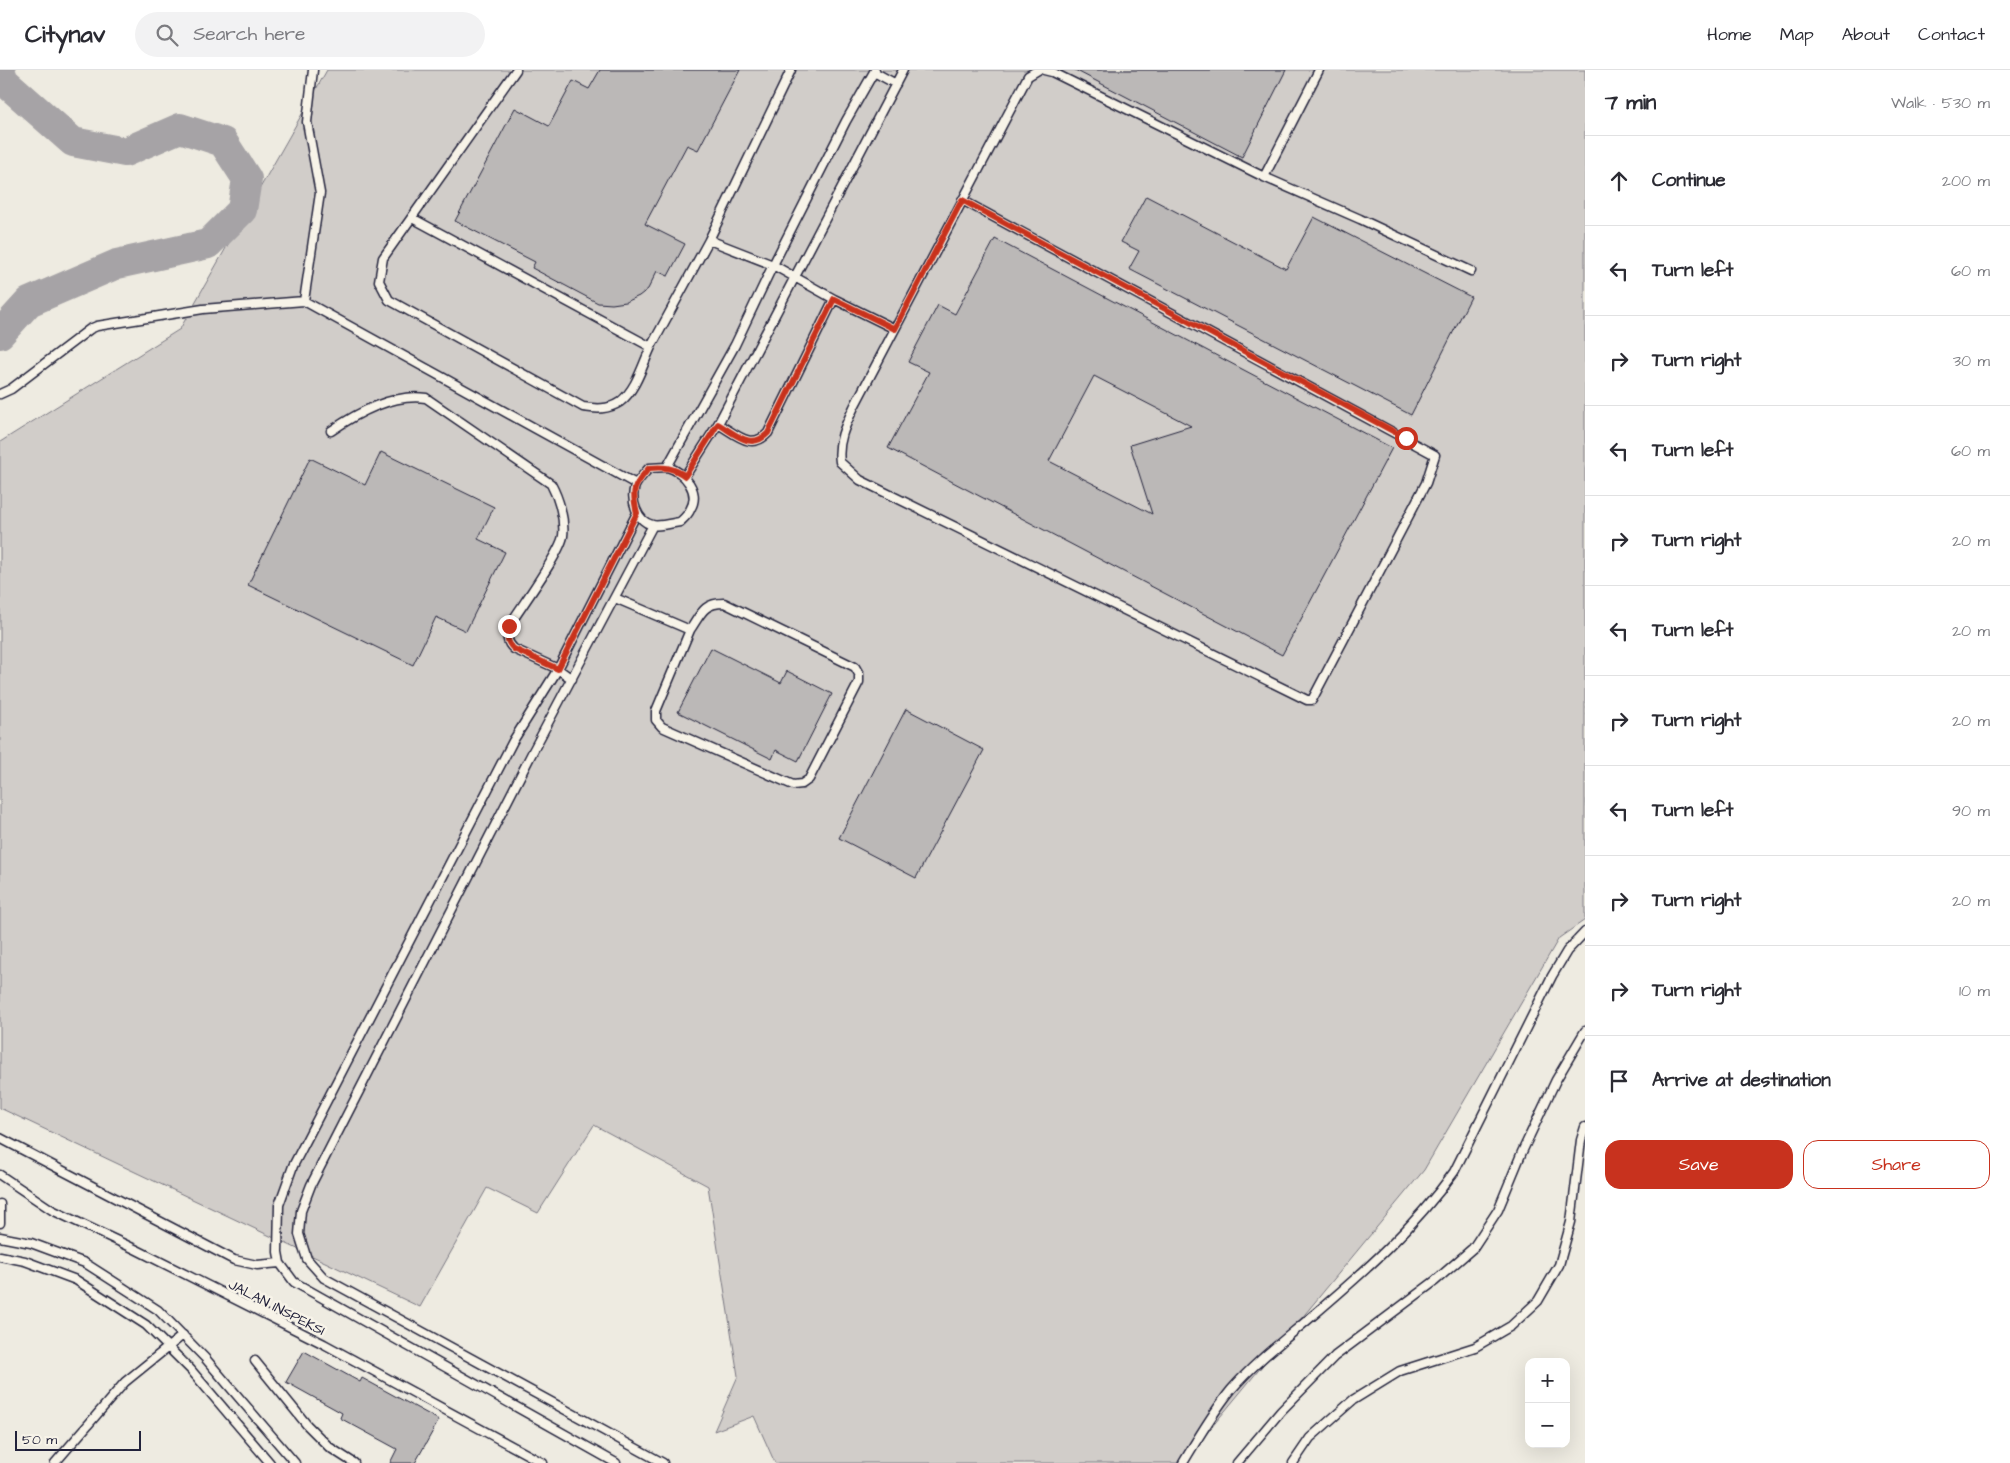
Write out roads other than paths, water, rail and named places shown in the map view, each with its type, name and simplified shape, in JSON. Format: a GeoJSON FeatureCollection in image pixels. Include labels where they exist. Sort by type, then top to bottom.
{"type":"FeatureCollection","features":[{"type":"Feature","properties":{"kind":"lane"},"geometry":{"type":"LineString","coordinates":[[304,301],[320,193],[308,122],[313,70]]}},
{"type":"Feature","properties":{"kind":"lane"},"geometry":{"type":"LineString","coordinates":[[516,70],[383,258],[379,281],[389,300],[583,406],[596,409],[610,407],[621,401],[632,389],[652,347],[709,240],[791,70]]}},
{"type":"Feature","properties":{"kind":"lane"},"geometry":{"type":"LineString","coordinates":[[685,476],[718,424],[903,70]]}},
{"type":"Feature","properties":{"kind":"lane"},"geometry":{"type":"LineString","coordinates":[[962,200],[1435,455],[1426,483],[1312,700],[1307,700],[860,480],[840,462],[838,450],[840,438],[855,405],[962,200],[1028,76],[1036,70]]}},
{"type":"Feature","properties":{"kind":"lane"},"geometry":{"type":"LineString","coordinates":[[1044,70],[1052,72],[1264,177],[1471,271]]}},
{"type":"Feature","properties":{"kind":"lane"},"geometry":{"type":"LineString","coordinates":[[1264,177],[1319,70]]}},
{"type":"Feature","properties":{"kind":"lane"},"geometry":{"type":"LineString","coordinates":[[667,467],[735,345],[846,121],[875,71],[896,84]]}},
{"type":"Feature","properties":{"kind":"lane"},"geometry":{"type":"LineString","coordinates":[[412,218],[652,347]]}},
{"type":"Feature","properties":{"kind":"lane"},"geometry":{"type":"LineString","coordinates":[[709,240],[773,265],[834,299],[895,329]]}},
{"type":"Feature","properties":{"kind":"lane"},"geometry":{"type":"LineString","coordinates":[[718,424],[750,442],[761,441],[768,433],[834,299]]}},
{"type":"Feature","properties":{"kind":"lane"},"geometry":{"type":"LineString","coordinates":[[0,394],[11,389],[90,329],[97,326],[204,309],[304,301],[636,484]]}},
{"type":"Feature","properties":{"kind":"lane"},"geometry":{"type":"LineString","coordinates":[[331,431],[355,416],[380,405],[412,396],[426,398],[551,484],[558,497],[563,536],[557,552],[509,626],[507,638],[509,644],[514,649],[558,669],[572,679]]}},
{"type":"Feature","properties":{"kind":"lane"},"geometry":{"type":"LineString","coordinates":[[667,467],[677,470],[685,476],[693,492],[691,509],[680,522],[653,525],[646,522],[637,513],[632,494],[636,484],[649,468],[667,467]]}},
{"type":"Feature","properties":{"kind":"lane"},"geometry":{"type":"LineString","coordinates":[[616,1463],[294,1282],[280,1263],[278,1252],[279,1205],[294,1166],[513,741],[558,669],[637,513]]}},
{"type":"Feature","properties":{"kind":"lane"},"geometry":{"type":"LineString","coordinates":[[653,525],[533,751],[310,1185],[301,1211],[299,1234],[307,1259],[324,1278],[663,1463]]}},
{"type":"Feature","properties":{"kind":"lane"},"geometry":{"type":"LineString","coordinates":[[614,598],[690,630]]}},
{"type":"Feature","properties":{"kind":"lane"},"geometry":{"type":"LineString","coordinates":[[724,604],[855,667],[859,674],[859,682],[809,779],[802,784],[793,785],[662,728],[656,720],[656,711],[690,630],[706,606],[724,604]]}},
{"type":"Feature","properties":{"kind":"lane"},"geometry":{"type":"LineString","coordinates":[[1183,1463],[1232,1389],[1256,1364],[1378,1260],[1406,1232],[1437,1196],[1454,1172],[1552,976],[1567,951],[1585,932]]}},
{"type":"Feature","properties":{"kind":"lane"},"geometry":{"type":"LineString","coordinates":[[1237,1463],[1281,1411],[1335,1356],[1435,1281],[1473,1248],[1498,1210],[1522,1152],[1556,1080],[1585,1031]]}},
{"type":"Feature","properties":{"kind":"lane"},"geometry":{"type":"LineString","coordinates":[[1292,1463],[1310,1438],[1353,1400],[1400,1371],[1475,1347],[1511,1326],[1538,1301],[1559,1265],[1571,1222],[1581,1140],[1585,1127]]}},
{"type":"Feature","properties":{"kind":"lane"},"geometry":{"type":"LineString","coordinates":[[0,1138],[234,1260],[257,1265],[280,1263]]}},
{"type":"Feature","properties":{"kind":"lane","name":"JALAN INSPEKSI"},"geometry":{"type":"LineString","coordinates":[[0,1175],[52,1210],[137,1250],[324,1344],[543,1463]]}},
{"type":"Feature","properties":{"kind":"lane"},"geometry":{"type":"LineString","coordinates":[[0,1204],[0,1223]]}},
{"type":"Feature","properties":{"kind":"lane"},"geometry":{"type":"LineString","coordinates":[[0,1237],[30,1243],[85,1263],[158,1310],[206,1358],[295,1463]]}},
{"type":"Feature","properties":{"kind":"lane"},"geometry":{"type":"LineString","coordinates":[[0,1256],[26,1261],[76,1280],[146,1325],[191,1370],[270,1463]]}},
{"type":"Feature","properties":{"kind":"lane"},"geometry":{"type":"LineString","coordinates":[[55,1463],[125,1382],[183,1335]]}},
{"type":"Feature","properties":{"kind":"lane"},"geometry":{"type":"LineString","coordinates":[[255,1361],[307,1425],[329,1447],[354,1463]]}},
{"type":"Feature","properties":{"kind":"waterway"},"geometry":{"type":"LineString","coordinates":[[0,70],[4,81],[73,142],[125,152],[180,128],[223,142],[247,179],[242,210],[208,244],[117,264],[29,302],[0,334]]}}]}
